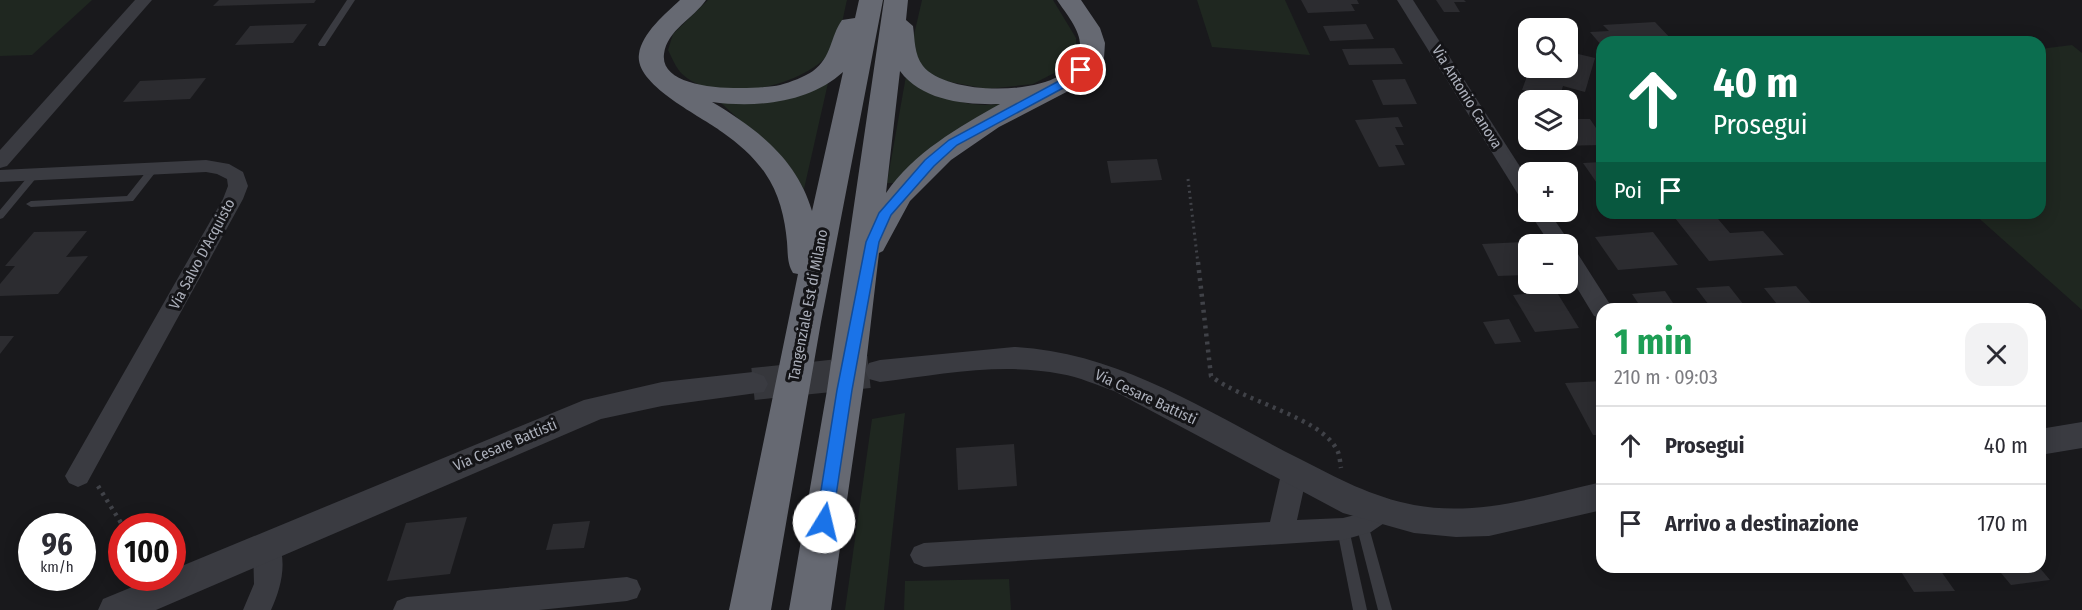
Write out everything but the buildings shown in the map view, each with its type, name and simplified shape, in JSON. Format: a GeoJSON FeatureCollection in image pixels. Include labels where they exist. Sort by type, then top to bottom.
{"type":"FeatureCollection","features":[{"type":"Feature","properties":{"kind":"highway"},"geometry":{"type":"LineString","coordinates":[[694,0],[670,22],[653,47],[652,63],[665,80],[688,99],[744,135],[769,157],[784,180],[803,227],[804,322]]}},
{"type":"Feature","properties":{"kind":"highway"},"geometry":{"type":"LineString","coordinates":[[665,80],[705,94],[727,98],[765,95],[806,84],[837,63],[856,8],[865,0]]}},
{"type":"Feature","properties":{"kind":"highway","name":"Tangenziale Est di Milano"},"geometry":{"type":"LineString","coordinates":[[750,610],[804,322],[871,0]]}},
{"type":"Feature","properties":{"kind":"highway"},"geometry":{"type":"LineString","coordinates":[[898,0],[900,41],[906,63],[922,80],[966,96],[993,97],[1041,93]]}},
{"type":"Feature","properties":{"kind":"highway"},"geometry":{"type":"LineString","coordinates":[[845,390],[898,0]]}},
{"type":"Feature","properties":{"kind":"highway"},"geometry":{"type":"LineString","coordinates":[[810,610],[845,390],[872,242],[886,213],[930,163],[953,143],[1076,75],[1091,58],[1093,41],[1069,0]]}},
{"type":"Feature","properties":{"kind":"street"},"geometry":{"type":"LineString","coordinates":[[0,162],[144,0]]}},
{"type":"Feature","properties":{"kind":"street","name":"Via Antonio Canova"},"geometry":{"type":"LineString","coordinates":[[1405,0],[1518,178]]}},
{"type":"Feature","properties":{"kind":"street","name":"Via Salvo D'Acquisto"},"geometry":{"type":"LineString","coordinates":[[0,176],[222,168],[236,176],[237,186],[233,200],[163,325],[87,479]]}},
{"type":"Feature","properties":{"kind":"street"},"geometry":{"type":"LineString","coordinates":[[1578,272],[1598,303]]}},
{"type":"Feature","properties":{"kind":"street","name":"Via Cesare Battisti"},"geometry":{"type":"LineString","coordinates":[[880,371],[993,359],[1027,358],[1061,362],[1125,383],[1295,470],[1354,502],[1362,521]]}},
{"type":"Feature","properties":{"kind":"street","name":"Via Cesare Battisti"},"geometry":{"type":"LineString","coordinates":[[116,610],[595,408],[662,394],[753,384]]}},
{"type":"Feature","properties":{"kind":"street"},"geometry":{"type":"LineString","coordinates":[[2046,441],[2082,435]]}},
{"type":"Feature","properties":{"kind":"street"},"geometry":{"type":"LineString","coordinates":[[1281,534],[1295,470]]}},
{"type":"Feature","properties":{"kind":"street","name":"Via Cesare Battisti"},"geometry":{"type":"LineString","coordinates":[[924,555],[1281,534],[1362,521],[1414,519],[1456,523],[1489,522],[1596,497]]}},
{"type":"Feature","properties":{"kind":"street"},"geometry":{"type":"LineString","coordinates":[[256,610],[268,584],[267,547]]}},
{"type":"Feature","properties":{"kind":"street"},"geometry":{"type":"LineString","coordinates":[[407,610],[627,589]]}},
{"type":"Feature","properties":{"kind":"lane"},"geometry":{"type":"LineString","coordinates":[[322,44],[351,0]]}},
{"type":"Feature","properties":{"kind":"lane"},"geometry":{"type":"LineString","coordinates":[[31,204],[130,199],[153,169]]}},
{"type":"Feature","properties":{"kind":"lane"},"geometry":{"type":"LineString","coordinates":[[0,216],[34,176]]}},
{"type":"Feature","properties":{"kind":"lane"},"geometry":{"type":"LineString","coordinates":[[1360,610],[1362,521]]}},
{"type":"Feature","properties":{"kind":"lane"},"geometry":{"type":"LineString","coordinates":[[1362,521],[1385,610]]}},
{"type":"Feature","properties":{"kind":"path"},"geometry":{"type":"LineString","coordinates":[[1188,179],[1211,376],[1221,387],[1236,395],[1318,429],[1336,445],[1341,459],[1341,473],[1331,490]]}},
{"type":"Feature","properties":{"kind":"path"},"geometry":{"type":"LineString","coordinates":[[87,479],[113,513]]}},
{"type":"Feature","properties":{"kind":"shaded area"},"geometry":{"type":"Polygon","coordinates":[[[0,0],[92,0],[32,55],[0,56],[0,0]]]}},
{"type":"Feature","properties":{"kind":"shaded area"},"geometry":{"type":"Polygon","coordinates":[[[708,0],[847,0],[836,44],[821,62],[804,73],[783,82],[761,88],[739,90],[717,89],[698,84],[680,72],[668,50],[673,34],[708,0]]]}},
{"type":"Feature","properties":{"kind":"shaded area"},"geometry":{"type":"Polygon","coordinates":[[[922,0],[1053,0],[1076,38],[1076,53],[1060,70],[1033,84],[987,89],[935,79],[919,66],[911,48],[922,0]]]}},
{"type":"Feature","properties":{"kind":"shaded area"},"geometry":{"type":"Polygon","coordinates":[[[1197,0],[1285,0],[1310,55],[1212,47],[1197,0]]]}},
{"type":"Feature","properties":{"kind":"shaded area"},"geometry":{"type":"Polygon","coordinates":[[[2072,45],[2082,53],[2082,310],[1980,219],[2046,219],[2046,48],[2072,45]]]}},
{"type":"Feature","properties":{"kind":"shaded area"},"geometry":{"type":"Polygon","coordinates":[[[906,76],[950,99],[974,104],[999,104],[1004,108],[898,183],[887,183],[906,76]]]}},
{"type":"Feature","properties":{"kind":"shaded area"},"geometry":{"type":"Polygon","coordinates":[[[828,83],[804,189],[788,164],[721,103],[776,99],[828,83]]]}},
{"type":"Feature","properties":{"kind":"shaded area"},"geometry":{"type":"Polygon","coordinates":[[[905,413],[884,610],[845,610],[872,419],[905,413]]]}},
{"type":"Feature","properties":{"kind":"shaded area"},"geometry":{"type":"Polygon","coordinates":[[[1009,579],[1011,610],[904,610],[905,581],[1009,579]]]}},
{"type":"Feature","properties":{"kind":"tunnel"},"geometry":{"type":"LineString","coordinates":[[753,384],[869,372]]}},
{"type":"Feature","properties":{"kind":"route"},"geometry":{"type":"LineString","coordinates":[[824,522],[872,242],[886,213],[930,163],[953,143],[974,129],[1061,84],[1081,70]]}}]}
